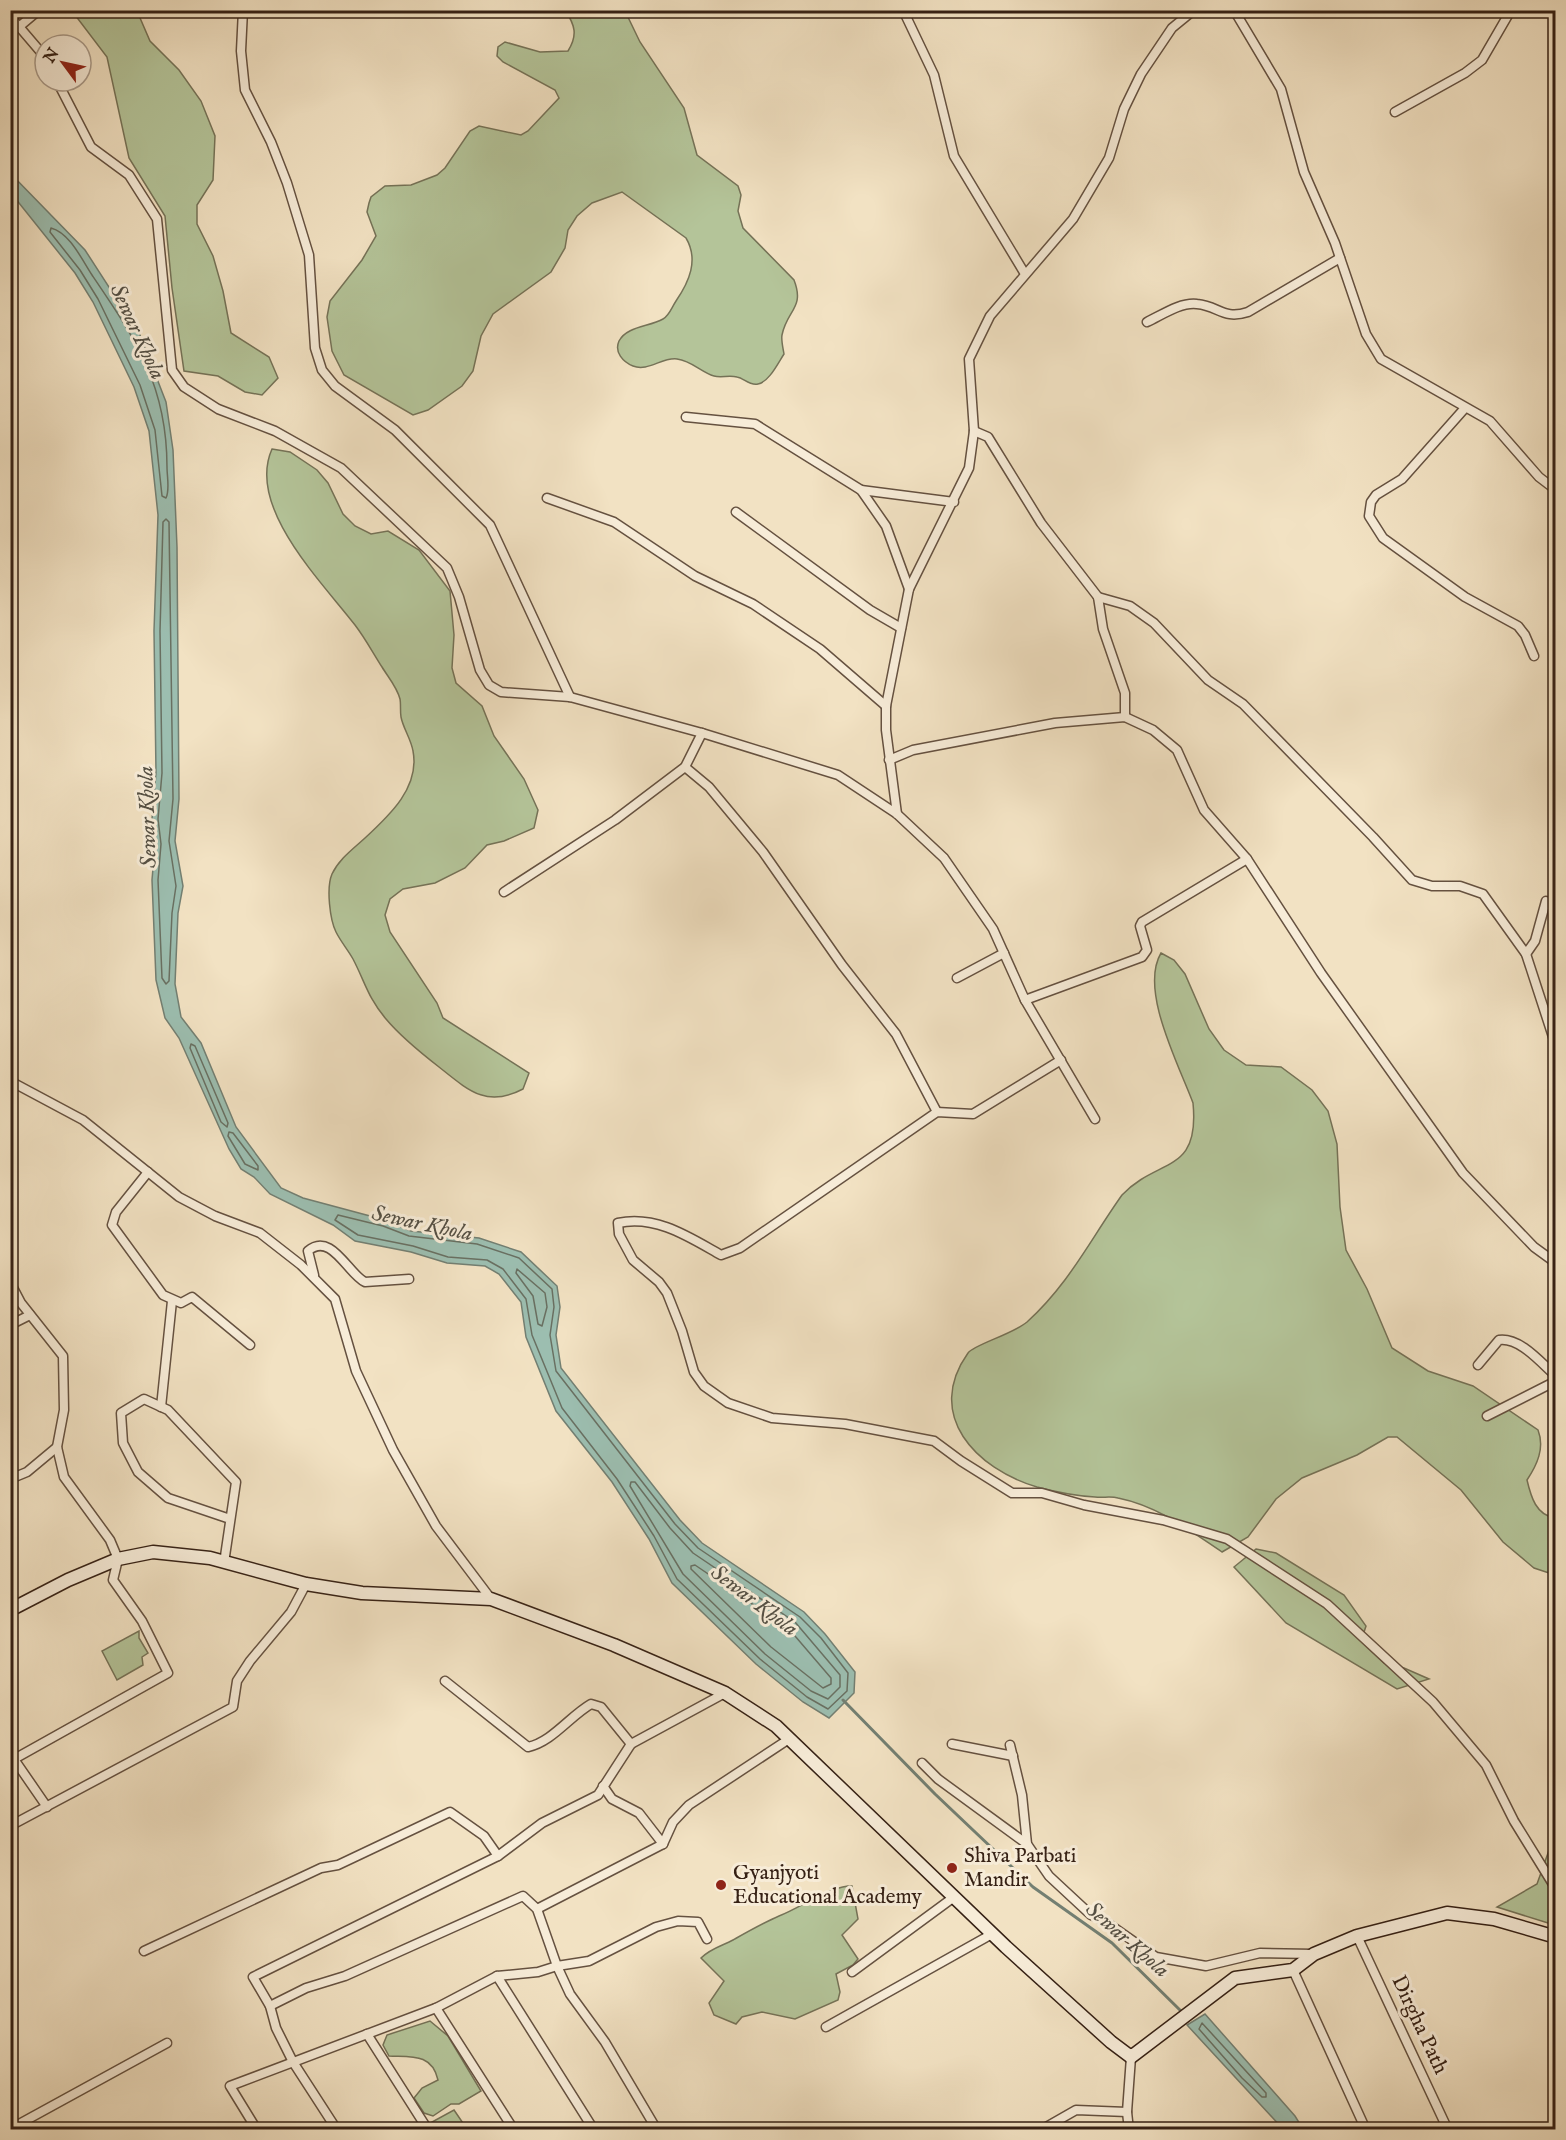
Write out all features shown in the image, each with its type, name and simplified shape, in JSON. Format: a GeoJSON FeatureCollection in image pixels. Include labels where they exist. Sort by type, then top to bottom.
{"type":"FeatureCollection","features":[{"type":"Feature","properties":{"kind":"street"},"geometry":{"type":"LineString","coordinates":[[20,26],[39,10]]}},
{"type":"Feature","properties":{"kind":"street"},"geometry":{"type":"LineString","coordinates":[[243,10],[241,51],[245,90],[271,142],[287,183],[309,255],[315,348],[322,370],[335,386],[394,430],[490,525],[570,697]]}},
{"type":"Feature","properties":{"kind":"street"},"geometry":{"type":"LineString","coordinates":[[903,10],[934,75],[954,156],[1025,274]]}},
{"type":"Feature","properties":{"kind":"street"},"geometry":{"type":"LineString","coordinates":[[897,814],[889,760],[886,706],[909,589],[969,468],[974,431],[969,359],[990,316],[1074,219],[1109,158],[1124,109],[1141,74],[1172,28],[1194,10]]}},
{"type":"Feature","properties":{"kind":"street"},"geometry":{"type":"LineString","coordinates":[[1234,10],[1281,89],[1304,172],[1340,258],[1366,334],[1382,359],[1490,422],[1539,477],[1556,490]]}},
{"type":"Feature","properties":{"kind":"street"},"geometry":{"type":"LineString","coordinates":[[1395,112],[1466,73],[1482,60],[1511,10]]}},
{"type":"Feature","properties":{"kind":"street"},"geometry":{"type":"LineString","coordinates":[[10,16],[33,42]]}},
{"type":"Feature","properties":{"kind":"street"},"geometry":{"type":"LineString","coordinates":[[63,93],[91,147],[129,175],[157,219],[172,370],[184,387],[218,409],[275,431],[341,468],[447,568],[459,597],[480,670],[489,685],[501,692],[570,697],[702,733],[838,776],[897,814],[944,858],[993,929],[1025,1000],[1095,1119]]}},
{"type":"Feature","properties":{"kind":"street"},"geometry":{"type":"LineString","coordinates":[[1147,322],[1186,305],[1199,304],[1220,314],[1235,316],[1248,312],[1340,258]]}},
{"type":"Feature","properties":{"kind":"street"},"geometry":{"type":"LineString","coordinates":[[1465,408],[1402,479],[1376,495],[1371,502],[1369,516],[1383,538],[1465,597],[1518,626],[1525,635],[1534,656]]}},
{"type":"Feature","properties":{"kind":"street"},"geometry":{"type":"LineString","coordinates":[[686,417],[755,424],[861,490],[886,526],[909,589]]}},
{"type":"Feature","properties":{"kind":"street"},"geometry":{"type":"LineString","coordinates":[[974,431],[988,437],[1041,523],[1098,597],[1103,629],[1125,693],[1125,717]]}},
{"type":"Feature","properties":{"kind":"street"},"geometry":{"type":"LineString","coordinates":[[861,490],[954,502]]}},
{"type":"Feature","properties":{"kind":"street"},"geometry":{"type":"LineString","coordinates":[[547,498],[614,522],[695,576],[753,604],[820,649],[886,706]]}},
{"type":"Feature","properties":{"kind":"street"},"geometry":{"type":"LineString","coordinates":[[736,512],[870,610],[901,628]]}},
{"type":"Feature","properties":{"kind":"street"},"geometry":{"type":"LineString","coordinates":[[1098,597],[1130,606],[1154,623],[1208,680],[1243,704],[1412,880],[1432,886],[1460,886],[1484,894],[1526,954],[1556,1046]]}},
{"type":"Feature","properties":{"kind":"street"},"geometry":{"type":"LineString","coordinates":[[889,760],[913,750],[1055,723],[1125,717],[1153,730],[1177,750],[1204,810],[1247,860],[1321,973],[1463,1173],[1534,1247],[1555,1263]]}},
{"type":"Feature","properties":{"kind":"street"},"geometry":{"type":"LineString","coordinates":[[504,892],[615,820],[685,767],[702,733]]}},
{"type":"Feature","properties":{"kind":"street"},"geometry":{"type":"LineString","coordinates":[[685,767],[709,787],[763,852],[842,965],[896,1034],[937,1112]]}},
{"type":"Feature","properties":{"kind":"street"},"geometry":{"type":"LineString","coordinates":[[1025,1000],[1143,957],[1147,950],[1140,926],[1142,922],[1247,860]]}},
{"type":"Feature","properties":{"kind":"street"},"geometry":{"type":"LineString","coordinates":[[1526,954],[1535,941],[1546,901]]}},
{"type":"Feature","properties":{"kind":"street"},"geometry":{"type":"LineString","coordinates":[[957,978],[1004,953]]}},
{"type":"Feature","properties":{"kind":"street"},"geometry":{"type":"LineString","coordinates":[[1061,1060],[973,1114],[937,1112],[740,1248],[721,1255],[669,1226],[626,1221],[618,1223],[619,1234],[633,1260],[659,1282],[667,1293],[682,1331],[694,1372],[704,1386],[728,1403],[772,1418],[845,1425],[934,1441],[1012,1493],[1042,1493],[1084,1505],[1163,1520],[1227,1539],[1327,1604],[1433,1702],[1486,1766],[1514,1821],[1556,1889]]}},
{"type":"Feature","properties":{"kind":"street"},"geometry":{"type":"LineString","coordinates":[[10,1080],[82,1120],[179,1197],[215,1216],[260,1233],[315,1278],[335,1299],[356,1371],[393,1450],[436,1526],[491,1599]]}},
{"type":"Feature","properties":{"kind":"street"},"geometry":{"type":"LineString","coordinates":[[148,1172],[116,1212],[112,1225],[163,1295],[171,1301],[180,1303],[192,1297],[250,1345]]}},
{"type":"Feature","properties":{"kind":"street"},"geometry":{"type":"LineString","coordinates":[[315,1278],[308,1251],[314,1247],[325,1247],[340,1257],[365,1282],[409,1279]]}},
{"type":"Feature","properties":{"kind":"street"},"geometry":{"type":"LineString","coordinates":[[1555,1263],[1556,1250]]}},
{"type":"Feature","properties":{"kind":"street"},"geometry":{"type":"LineString","coordinates":[[10,1282],[30,1315],[63,1356],[64,1410],[57,1447],[64,1476],[110,1540],[118,1559],[113,1580],[142,1621],[168,1673],[13,1754],[47,1807]]}},
{"type":"Feature","properties":{"kind":"street"},"geometry":{"type":"LineString","coordinates":[[161,1407],[171,1301]]}},
{"type":"Feature","properties":{"kind":"street"},"geometry":{"type":"LineString","coordinates":[[10,1325],[30,1315]]}},
{"type":"Feature","properties":{"kind":"street"},"geometry":{"type":"LineString","coordinates":[[1478,1365],[1499,1340],[1505,1340],[1514,1342],[1531,1354],[1556,1376]]}},
{"type":"Feature","properties":{"kind":"street"},"geometry":{"type":"LineString","coordinates":[[1487,1416],[1556,1381]]}},
{"type":"Feature","properties":{"kind":"street"},"geometry":{"type":"LineString","coordinates":[[224,1563],[236,1482],[168,1410],[144,1399],[121,1413],[123,1443],[138,1472],[168,1498],[230,1519]]}},
{"type":"Feature","properties":{"kind":"street"},"geometry":{"type":"LineString","coordinates":[[10,1479],[27,1472],[57,1447]]}},
{"type":"Feature","properties":{"kind":"street"},"geometry":{"type":"LineString","coordinates":[[10,1610],[68,1580],[118,1559],[153,1552],[210,1558],[306,1584],[362,1593],[491,1599],[614,1645],[725,1693],[776,1726],[992,1934],[1111,2042],[1131,2056]]}},
{"type":"Feature","properties":{"kind":"street"},"geometry":{"type":"LineString","coordinates":[[10,1826],[233,1707],[237,1681],[250,1660],[291,1612],[306,1584]]}},
{"type":"Feature","properties":{"kind":"street"},"geometry":{"type":"LineString","coordinates":[[445,1681],[528,1747],[538,1745],[576,1713],[591,1704],[601,1707],[632,1743]]}},
{"type":"Feature","properties":{"kind":"street"},"geometry":{"type":"LineString","coordinates":[[337,2130],[293,2062],[276,2028],[270,2006],[253,1977],[498,1856],[542,1823],[598,1795],[632,1743],[725,1693]]}},
{"type":"Feature","properties":{"kind":"street"},"geometry":{"type":"LineString","coordinates":[[537,1909],[663,1844],[673,1822],[689,1805],[789,1739]]}},
{"type":"Feature","properties":{"kind":"street"},"geometry":{"type":"LineString","coordinates":[[952,1744],[1013,1756]]}},
{"type":"Feature","properties":{"kind":"street"},"geometry":{"type":"LineString","coordinates":[[1010,1745],[1022,1795],[1027,1844]]}},
{"type":"Feature","properties":{"kind":"street"},"geometry":{"type":"LineString","coordinates":[[922,1763],[938,1779],[1027,1844],[1049,1876],[1080,1907],[1156,1957],[1206,1966],[1260,1953],[1314,1954]]}},
{"type":"Feature","properties":{"kind":"street"},"geometry":{"type":"LineString","coordinates":[[603,1786],[612,1799],[639,1813],[663,1844]]}},
{"type":"Feature","properties":{"kind":"street"},"geometry":{"type":"LineString","coordinates":[[144,1951],[321,1868],[339,1865],[450,1812],[484,1836],[498,1856]]}},
{"type":"Feature","properties":{"kind":"street"},"geometry":{"type":"LineString","coordinates":[[270,2006],[306,1988],[345,1977],[523,1896],[537,1909],[556,1966],[570,1994],[605,2042],[657,2130]]}},
{"type":"Feature","properties":{"kind":"street"},"geometry":{"type":"LineString","coordinates":[[852,1972],[954,1897]]}},
{"type":"Feature","properties":{"kind":"street"},"geometry":{"type":"LineString","coordinates":[[1131,2056],[1235,1978],[1293,1970],[1314,1954],[1357,1936],[1447,1913],[1494,1919],[1556,1937]]}},
{"type":"Feature","properties":{"kind":"street"},"geometry":{"type":"LineString","coordinates":[[257,2130],[230,2086],[436,2008],[497,1976],[538,1972],[556,1966],[589,1961],[656,1927],[678,1921],[698,1922],[707,1939]]}},
{"type":"Feature","properties":{"kind":"street"},"geometry":{"type":"LineString","coordinates":[[826,2027],[992,1934]]}},
{"type":"Feature","properties":{"kind":"street","name":"Dirgha Path"},"geometry":{"type":"LineString","coordinates":[[1357,1936],[1448,2130]]}},
{"type":"Feature","properties":{"kind":"street"},"geometry":{"type":"LineString","coordinates":[[1293,1970],[1366,2130]]}},
{"type":"Feature","properties":{"kind":"street"},"geometry":{"type":"LineString","coordinates":[[497,1976],[594,2130]]}},
{"type":"Feature","properties":{"kind":"street"},"geometry":{"type":"LineString","coordinates":[[436,2008],[514,2130]]}},
{"type":"Feature","properties":{"kind":"street"},"geometry":{"type":"LineString","coordinates":[[367,2034],[428,2130]]}},
{"type":"Feature","properties":{"kind":"street"},"geometry":{"type":"LineString","coordinates":[[10,2129],[167,2043]]}},
{"type":"Feature","properties":{"kind":"street"},"geometry":{"type":"LineString","coordinates":[[1129,2130],[1127,2112],[1131,2056]]}},
{"type":"Feature","properties":{"kind":"street"},"geometry":{"type":"LineString","coordinates":[[1041,2130],[1076,2110],[1127,2112]]}},
{"type":"Feature","properties":{"kind":"shaded area"},"geometry":{"type":"Polygon","coordinates":[[[565,10],[625,11],[640,42],[684,108],[697,155],[738,186],[741,195],[738,211],[743,228],[794,280],[797,289],[796,303],[782,335],[784,354],[769,376],[758,384],[749,383],[737,377],[714,376],[677,359],[639,367],[623,359],[618,349],[619,341],[627,332],[657,322],[667,316],[688,279],[692,254],[686,238],[622,192],[592,203],[577,216],[568,230],[565,248],[551,272],[493,314],[481,336],[473,371],[462,386],[428,410],[413,415],[344,375],[332,351],[327,317],[330,301],[362,260],[376,236],[367,212],[371,197],[385,186],[411,185],[437,175],[445,168],[470,131],[479,126],[521,135],[528,131],[559,98],[555,90],[503,62],[497,56],[498,47],[505,42],[540,52],[568,51],[574,30],[565,10]]]}},
{"type":"Feature","properties":{"kind":"shaded area"},"geometry":{"type":"Polygon","coordinates":[[[72,11],[137,11],[150,41],[179,70],[201,101],[215,136],[213,180],[197,205],[197,224],[213,256],[231,333],[269,357],[278,378],[262,395],[245,392],[218,376],[184,371],[172,288],[165,216],[129,158],[107,57],[93,39],[93,33],[89,33],[72,11]]]}},
{"type":"Feature","properties":{"kind":"shaded area"},"geometry":{"type":"Polygon","coordinates":[[[272,449],[290,452],[317,470],[328,483],[343,514],[355,526],[371,534],[388,531],[419,550],[450,591],[454,635],[452,668],[456,683],[482,706],[494,736],[524,779],[538,810],[534,828],[504,841],[487,845],[465,868],[435,883],[403,889],[390,899],[385,915],[390,932],[437,1003],[443,1018],[529,1073],[523,1089],[510,1094],[489,1097],[469,1090],[405,1038],[375,1004],[334,927],[329,895],[332,874],[342,859],[384,820],[401,799],[412,777],[413,751],[402,721],[400,699],[395,686],[359,630],[307,566],[278,519],[269,495],[267,471],[272,449]]]}},
{"type":"Feature","properties":{"kind":"shaded area"},"geometry":{"type":"Polygon","coordinates":[[[1161,953],[1174,960],[1185,974],[1209,1029],[1224,1050],[1246,1065],[1281,1067],[1312,1090],[1328,1111],[1337,1144],[1340,1207],[1346,1250],[1367,1289],[1392,1348],[1428,1371],[1473,1386],[1538,1430],[1541,1443],[1539,1456],[1527,1480],[1535,1504],[1543,1513],[1555,1518],[1555,1575],[1534,1568],[1503,1542],[1461,1490],[1397,1437],[1388,1437],[1357,1455],[1302,1478],[1276,1499],[1248,1537],[1222,1552],[1173,1520],[1133,1502],[1115,1497],[1059,1492],[1015,1479],[994,1467],[977,1453],[963,1436],[954,1418],[952,1398],[956,1376],[968,1353],[977,1346],[1013,1331],[1027,1322],[1067,1277],[1122,1195],[1136,1183],[1174,1162],[1183,1154],[1190,1142],[1193,1103],[1171,1049],[1158,1007],[1155,969],[1161,953]]]}},
{"type":"Feature","properties":{"kind":"shaded area"},"geometry":{"type":"Polygon","coordinates":[[[1256,1549],[1276,1553],[1344,1595],[1366,1626],[1361,1641],[1384,1663],[1404,1668],[1429,1679],[1397,1689],[1286,1623],[1234,1567],[1256,1549]]]}},
{"type":"Feature","properties":{"kind":"shaded area"},"geometry":{"type":"Polygon","coordinates":[[[139,1631],[139,1638],[148,1653],[142,1657],[143,1665],[117,1680],[102,1651],[139,1631]]]}},
{"type":"Feature","properties":{"kind":"shaded area"},"geometry":{"type":"Polygon","coordinates":[[[1553,1839],[1555,1922],[1548,1923],[1497,1907],[1537,1884],[1553,1839]]]}},
{"type":"Feature","properties":{"kind":"shaded area"},"geometry":{"type":"Polygon","coordinates":[[[852,1886],[858,1919],[842,1935],[858,1959],[853,1965],[836,1974],[840,1992],[838,2000],[795,2019],[762,2012],[742,2017],[736,2024],[714,2015],[709,2003],[724,1981],[701,1958],[713,1949],[821,1895],[852,1886]]]}},
{"type":"Feature","properties":{"kind":"shaded area"},"geometry":{"type":"Polygon","coordinates":[[[430,2021],[448,2036],[481,2091],[459,2104],[451,2104],[433,2116],[424,2113],[414,2098],[422,2088],[438,2080],[431,2065],[420,2058],[389,2056],[383,2045],[387,2035],[430,2021]]]}},
{"type":"Feature","properties":{"kind":"shaded area"},"geometry":{"type":"Polygon","coordinates":[[[454,2110],[467,2129],[437,2129],[432,2122],[454,2110]]]}},
{"type":"Feature","properties":{"kind":"water"},"geometry":{"type":"Polygon","coordinates":[[[11,174],[85,250],[140,335],[166,402],[173,450],[177,547],[179,799],[175,841],[183,886],[178,913],[175,984],[181,1017],[201,1043],[236,1127],[281,1188],[303,1198],[385,1220],[411,1231],[479,1238],[521,1252],[557,1286],[560,1307],[556,1335],[561,1368],[680,1520],[702,1543],[804,1612],[855,1672],[854,1693],[829,1718],[803,1702],[756,1664],[672,1583],[649,1539],[612,1482],[556,1411],[526,1337],[521,1302],[499,1274],[485,1266],[447,1263],[411,1252],[355,1241],[333,1225],[270,1194],[254,1177],[241,1169],[229,1149],[179,1038],[165,1018],[156,980],[152,880],[155,845],[152,819],[156,773],[154,631],[158,515],[149,431],[134,387],[93,302],[75,273],[11,193],[11,174]]]}},
{"type":"Feature","properties":{"kind":"water"},"geometry":{"type":"Polygon","coordinates":[[[1205,2014],[1295,2116],[1303,2129],[1283,2129],[1187,2025],[1205,2014]]]}},
{"type":"Feature","properties":{"kind":"waterway","name":"Sewar Khola"},"geometry":{"type":"LineString","coordinates":[[843,1700],[935,1794],[1033,1887],[1112,1943],[1184,2014]]}},
{"type":"Feature","properties":{"kind":"place","name":"Shiva Parbati Mandir"},"geometry":{"type":"Point","coordinates":[952,1868]}},
{"type":"Feature","properties":{"kind":"place","name":"Gyanjyoti Educational Academy"},"geometry":{"type":"Point","coordinates":[721,1885]}}]}
